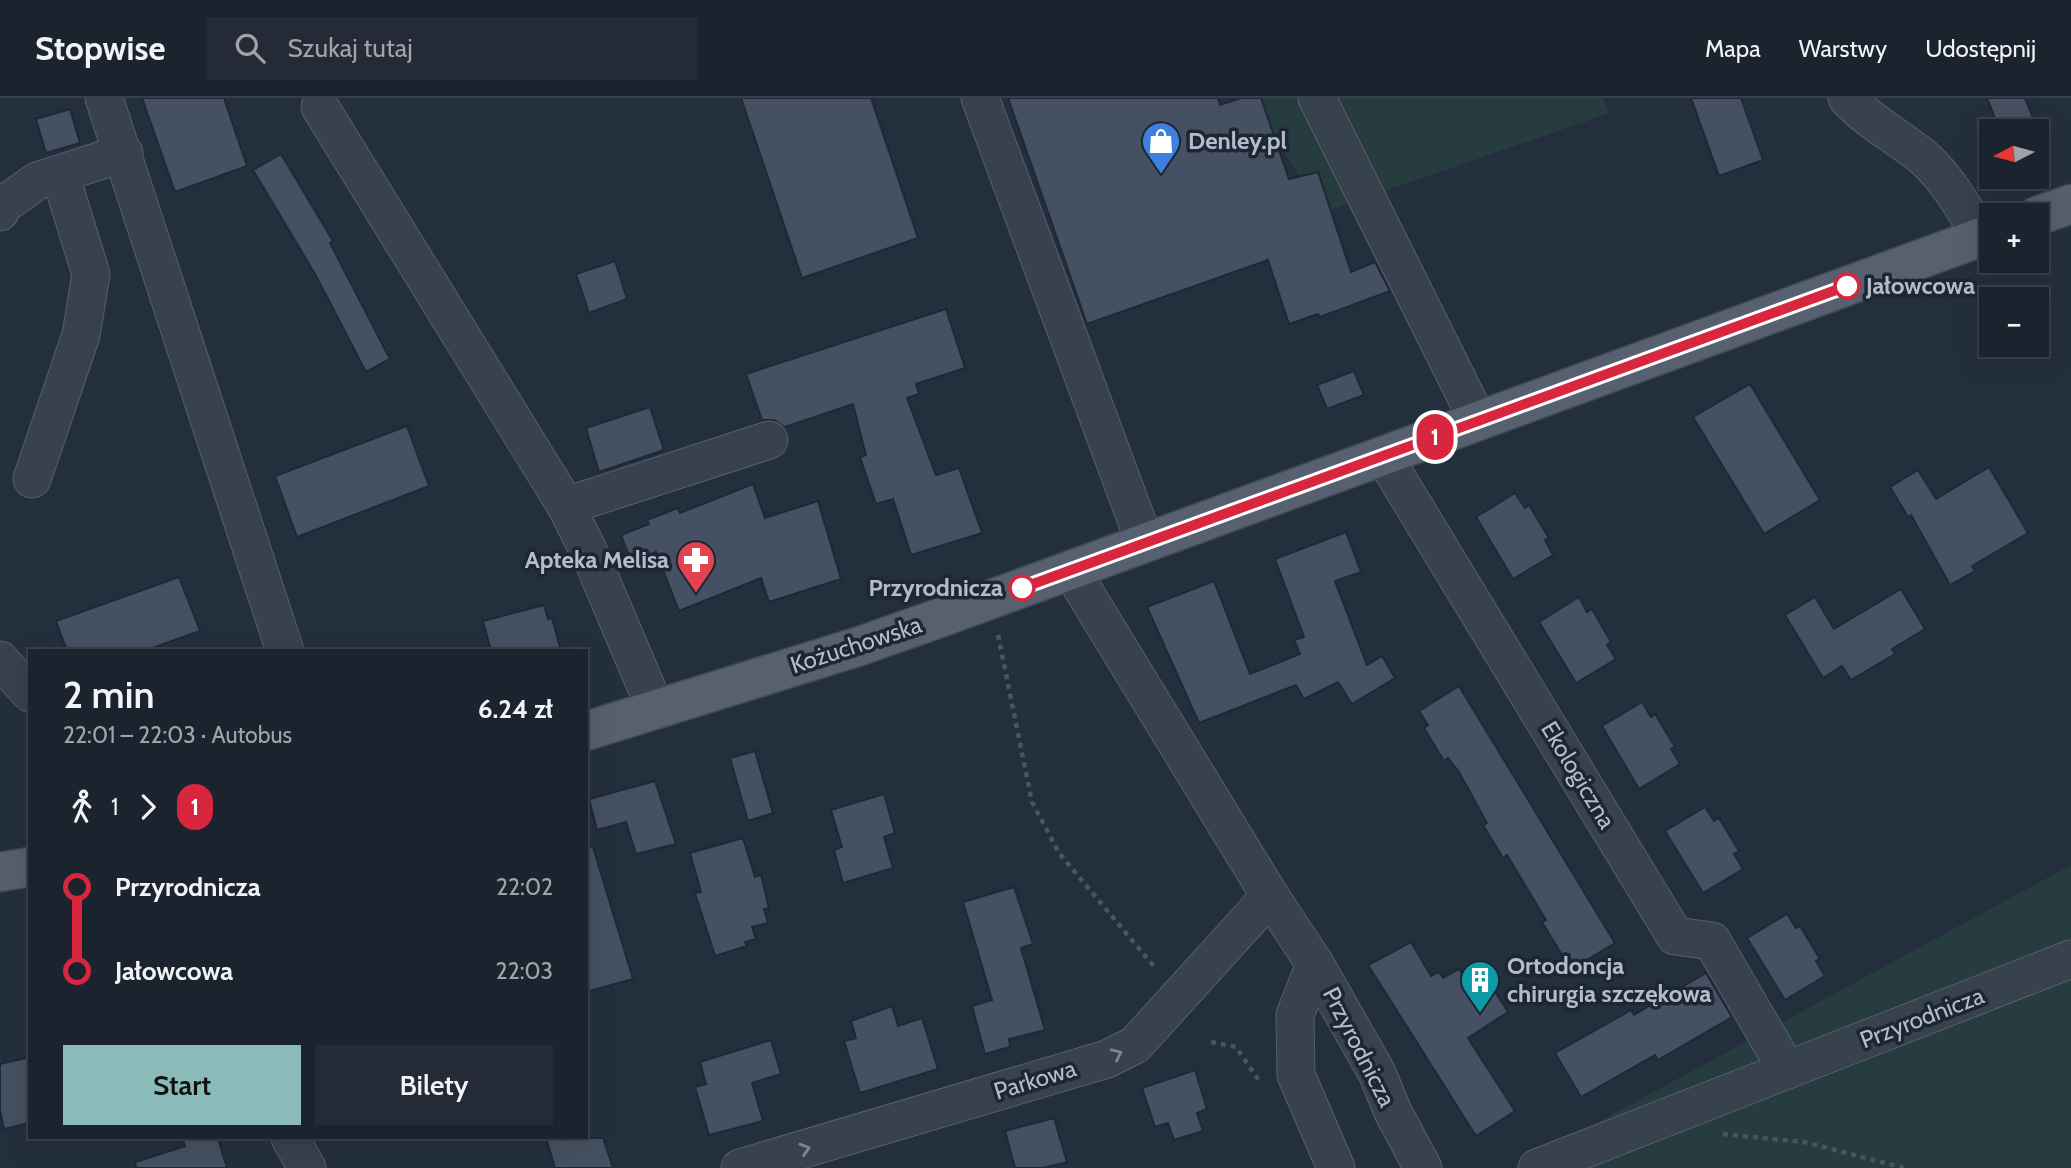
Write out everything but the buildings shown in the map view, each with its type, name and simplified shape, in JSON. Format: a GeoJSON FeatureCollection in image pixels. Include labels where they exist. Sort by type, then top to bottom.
{"type":"FeatureCollection","features":[{"type":"Feature","properties":{"kind":"main road"},"geometry":{"type":"LineString","coordinates":[[2049,212],[2071,204]]}},
{"type":"Feature","properties":{"kind":"main road","name":"Kożuchowska"},"geometry":{"type":"LineString","coordinates":[[588,729],[857,647],[1979,238]]}},
{"type":"Feature","properties":{"kind":"main road"},"geometry":{"type":"LineString","coordinates":[[0,872],[28,867]]}},
{"type":"Feature","properties":{"kind":"street"},"geometry":{"type":"LineString","coordinates":[[104,98],[284,649]]}},
{"type":"Feature","properties":{"kind":"street"},"geometry":{"type":"LineString","coordinates":[[980,98],[1145,543]]}},
{"type":"Feature","properties":{"kind":"street"},"geometry":{"type":"LineString","coordinates":[[1317,98],[1478,421]]}},
{"type":"Feature","properties":{"kind":"street"},"geometry":{"type":"LineString","coordinates":[[1847,98],[1858,110],[1926,159],[1979,227]]}},
{"type":"Feature","properties":{"kind":"street"},"geometry":{"type":"LineString","coordinates":[[320,107],[566,506],[589,552],[656,710]]}},
{"type":"Feature","properties":{"kind":"street"},"geometry":{"type":"LineString","coordinates":[[1,207],[37,181],[124,153]]}},
{"type":"Feature","properties":{"kind":"street"},"geometry":{"type":"LineString","coordinates":[[32,479],[81,335],[91,274],[60,174]]}},
{"type":"Feature","properties":{"kind":"street"},"geometry":{"type":"LineString","coordinates":[[566,506],[769,440]]}},
{"type":"Feature","properties":{"kind":"street","name":"Ekologiczna"},"geometry":{"type":"LineString","coordinates":[[1383,455],[1675,936],[1712,941],[1787,1070]]}},
{"type":"Feature","properties":{"kind":"street","name":"Przyrodnicza"},"geometry":{"type":"LineString","coordinates":[[1072,570],[1270,896],[1315,964],[1377,1073],[1409,1162]]}},
{"type":"Feature","properties":{"kind":"street"},"geometry":{"type":"LineString","coordinates":[[0,660],[28,691]]}},
{"type":"Feature","properties":{"kind":"street","name":"Parkowa"},"geometry":{"type":"LineString","coordinates":[[740,1168],[1107,1059],[1135,1045],[1270,896]]}},
{"type":"Feature","properties":{"kind":"street","name":"Przyrodnicza"},"geometry":{"type":"LineString","coordinates":[[1537,1168],[2071,959]]}},
{"type":"Feature","properties":{"kind":"street"},"geometry":{"type":"LineString","coordinates":[[1315,964],[1295,1015],[1296,1075],[1336,1168]]}},
{"type":"Feature","properties":{"kind":"street"},"geometry":{"type":"LineString","coordinates":[[291,1139],[307,1168]]}},
{"type":"Feature","properties":{"kind":"path"},"geometry":{"type":"LineString","coordinates":[[997,633],[1032,802],[1066,862],[1180,996]]}},
{"type":"Feature","properties":{"kind":"path"},"geometry":{"type":"LineString","coordinates":[[1712,1133],[1804,1142],[1884,1165],[1904,1168]]}},
{"type":"Feature","properties":{"kind":"green space"},"geometry":{"type":"Polygon","coordinates":[[[1252,98],[1603,98],[1610,113],[1321,213],[1252,98]]]}},
{"type":"Feature","properties":{"kind":"green space"},"geometry":{"type":"Polygon","coordinates":[[[2071,865],[2071,1168],[1514,1168],[2071,865]]]}},
{"type":"Feature","properties":{"kind":"bus line","name":"1"},"geometry":{"type":"LineString","coordinates":[[1022,588],[1847,286]]}},
{"type":"Feature","properties":{"kind":"place","name":"Denley.pl"},"geometry":{"type":"Point","coordinates":[1161,175]}},
{"type":"Feature","properties":{"kind":"place","name":"Jałowcowa"},"geometry":{"type":"Point","coordinates":[1847,286]}},
{"type":"Feature","properties":{"kind":"place","name":"Przyrodnicza"},"geometry":{"type":"Point","coordinates":[1022,588]}},
{"type":"Feature","properties":{"kind":"place","name":"Apteka Melisa"},"geometry":{"type":"Point","coordinates":[696,594]}},
{"type":"Feature","properties":{"kind":"place","name":"Ortodoncja chirurgia szczękowa"},"geometry":{"type":"Point","coordinates":[1480,1014]}}]}
